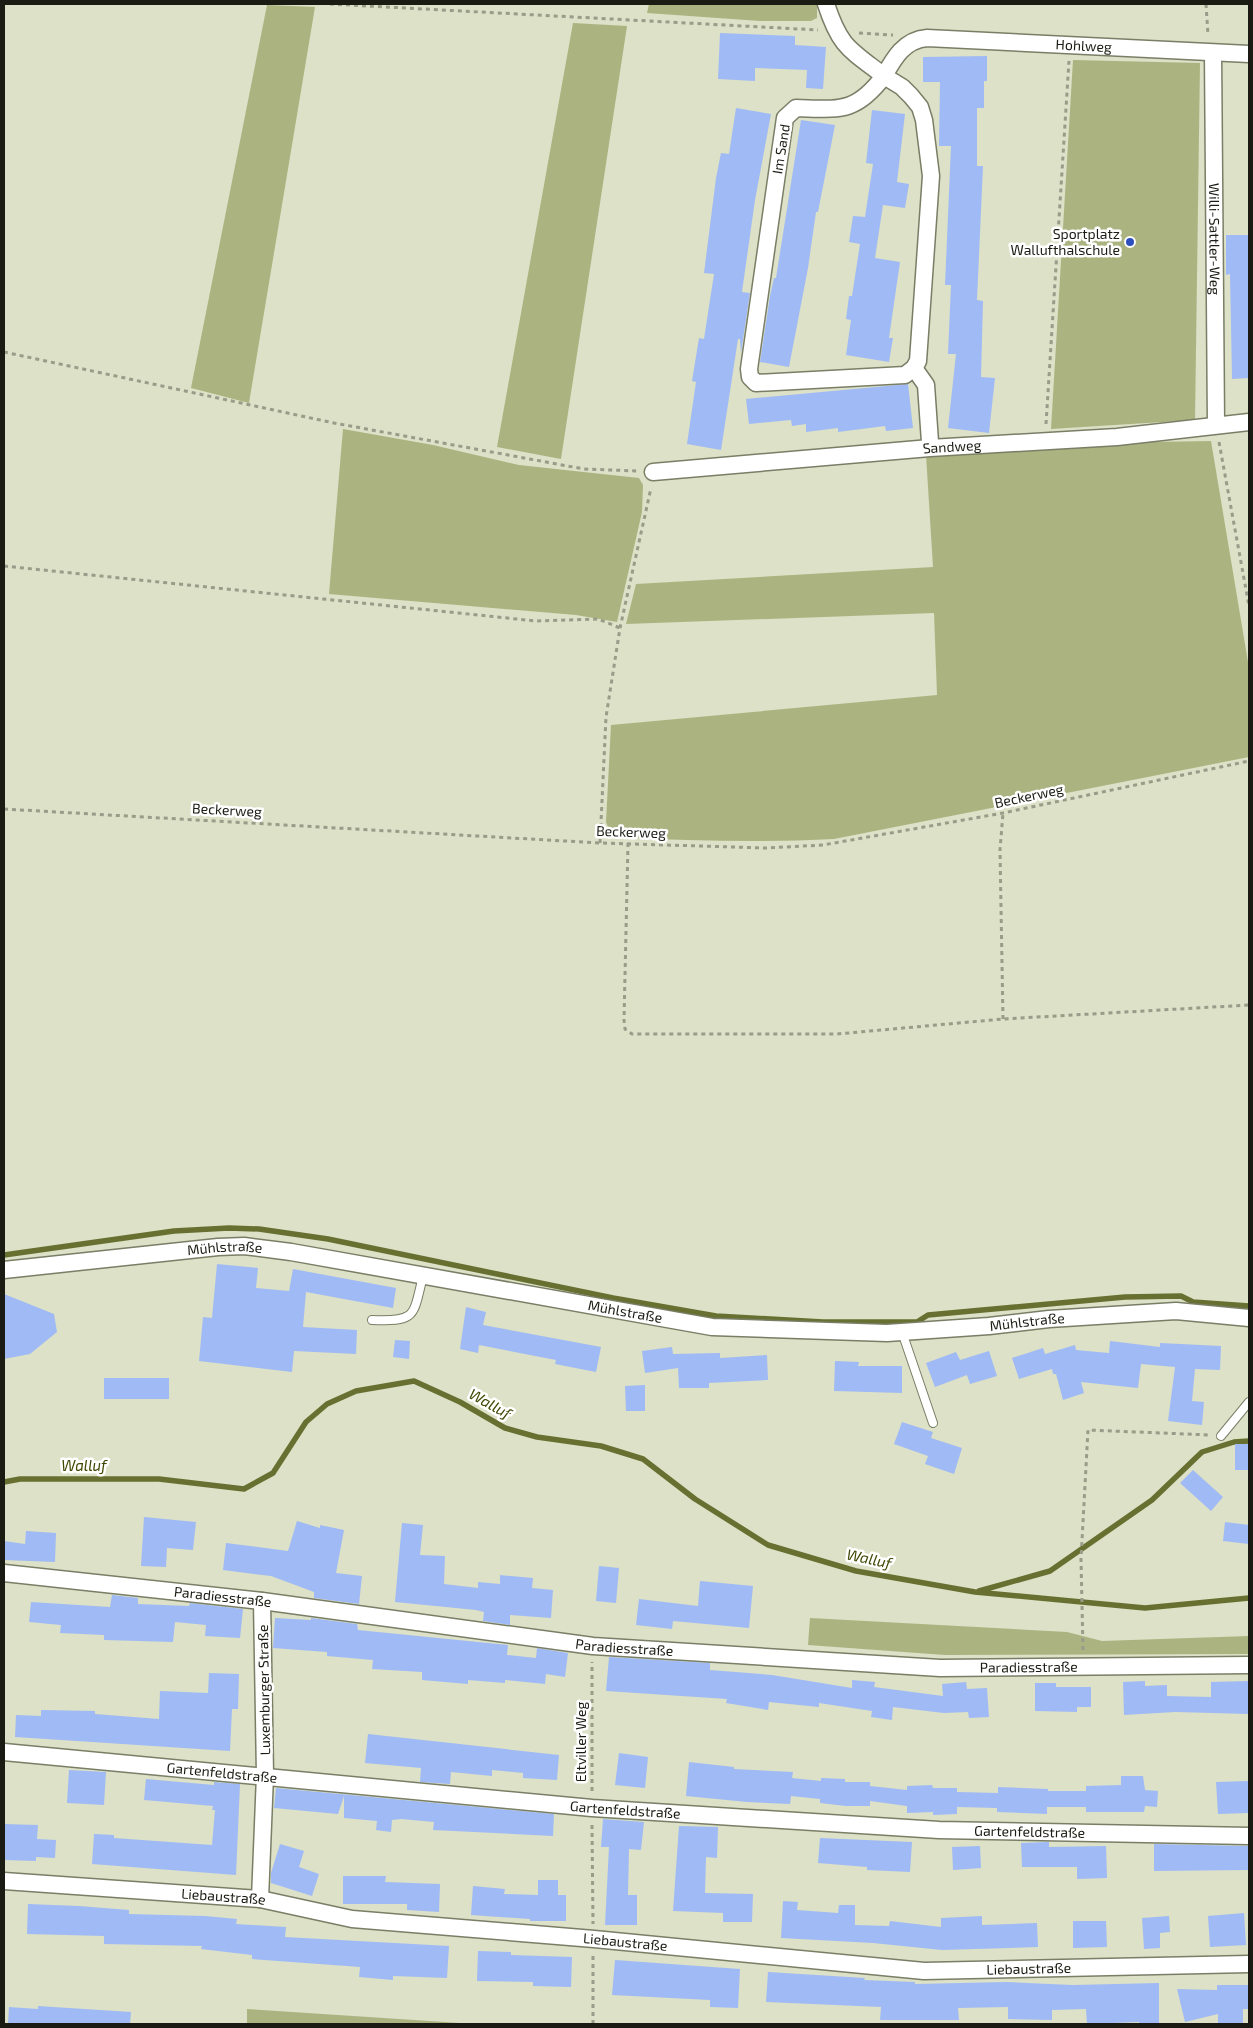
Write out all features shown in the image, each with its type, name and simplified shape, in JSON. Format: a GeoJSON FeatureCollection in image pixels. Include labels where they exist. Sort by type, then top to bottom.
{"type":"FeatureCollection","features":[{"type":"Feature","properties":{"kind":"street"},"geometry":{"type":"LineString","coordinates":[[826,4],[835,31],[844,45],[884,76],[902,87],[920,107],[924,120],[931,176],[918,361],[914,368],[926,385],[930,442]]}},
{"type":"Feature","properties":{"kind":"street"},"geometry":{"type":"LineString","coordinates":[[884,76],[901,51],[918,39]]}},
{"type":"Feature","properties":{"kind":"street","name":"Hohlweg"},"geometry":{"type":"LineString","coordinates":[[918,39],[1249,54]]}},
{"type":"Feature","properties":{"kind":"street","name":"Willi-Sattler-Weg"},"geometry":{"type":"LineString","coordinates":[[1212,53],[1216,425]]}},
{"type":"Feature","properties":{"kind":"street","name":"Im Sand"},"geometry":{"type":"LineString","coordinates":[[884,76],[871,93],[854,104],[839,109],[796,108],[785,118],[749,369],[750,377],[756,383],[764,384],[905,375],[914,368]]}},
{"type":"Feature","properties":{"kind":"street","name":"Sandweg"},"geometry":{"type":"LineString","coordinates":[[654,472],[1044,441],[1117,437],[1249,422]]}},
{"type":"Feature","properties":{"kind":"street","name":"Mühlstraße"},"geometry":{"type":"LineString","coordinates":[[4,1270],[244,1246],[712,1327],[902,1332],[989,1326],[1049,1319],[1176,1311],[1249,1318]]}},
{"type":"Feature","properties":{"kind":"street","name":"Paradiesstraße"},"geometry":{"type":"LineString","coordinates":[[4,1573],[262,1601],[594,1646],[940,1668],[1249,1665]]}},
{"type":"Feature","properties":{"kind":"street","name":"Luxemburger Straße"},"geometry":{"type":"LineString","coordinates":[[260,1899],[265,1775],[262,1601]]}},
{"type":"Feature","properties":{"kind":"street","name":"Gartenfeldstraße"},"geometry":{"type":"LineString","coordinates":[[4,1752],[265,1775],[592,1808],[939,1830],[1249,1836]]}},
{"type":"Feature","properties":{"kind":"street","name":"Liebaustraße"},"geometry":{"type":"LineString","coordinates":[[4,1880],[260,1899],[352,1919],[594,1939],[924,1971],[1249,1964]]}},
{"type":"Feature","properties":{"kind":"lane"},"geometry":{"type":"LineString","coordinates":[[372,1320],[395,1321],[407,1318],[413,1313],[423,1276]]}},
{"type":"Feature","properties":{"kind":"lane"},"geometry":{"type":"LineString","coordinates":[[902,1332],[933,1424]]}},
{"type":"Feature","properties":{"kind":"lane"},"geometry":{"type":"LineString","coordinates":[[1221,1436],[1249,1402]]}},
{"type":"Feature","properties":{"kind":"path"},"geometry":{"type":"LineString","coordinates":[[330,4],[835,31],[918,39]]}},
{"type":"Feature","properties":{"kind":"path"},"geometry":{"type":"LineString","coordinates":[[1206,4],[1206,32],[1212,53]]}},
{"type":"Feature","properties":{"kind":"path"},"geometry":{"type":"LineString","coordinates":[[1044,441],[1070,45]]}},
{"type":"Feature","properties":{"kind":"path"},"geometry":{"type":"LineString","coordinates":[[4,352],[382,432],[584,469],[654,472],[620,628],[606,716],[600,843]]}},
{"type":"Feature","properties":{"kind":"path"},"geometry":{"type":"LineString","coordinates":[[1216,425],[1249,606]]}},
{"type":"Feature","properties":{"kind":"path"},"geometry":{"type":"LineString","coordinates":[[4,566],[536,621],[598,619],[620,628]]}},
{"type":"Feature","properties":{"kind":"path","name":"Beckerweg"},"geometry":{"type":"LineString","coordinates":[[4,809],[600,843],[766,848],[823,845],[1003,813],[1249,761]]}},
{"type":"Feature","properties":{"kind":"path"},"geometry":{"type":"LineString","coordinates":[[1003,813],[1000,850],[1003,1019]]}},
{"type":"Feature","properties":{"kind":"path"},"geometry":{"type":"LineString","coordinates":[[628,843],[624,1020],[625,1028],[632,1034],[837,1034],[1003,1019],[1249,1005]]}},
{"type":"Feature","properties":{"kind":"path"},"geometry":{"type":"LineString","coordinates":[[1084,1666],[1081,1559],[1088,1430],[1221,1436]]}},
{"type":"Feature","properties":{"kind":"path","name":"Eltviller Weg"},"geometry":{"type":"LineString","coordinates":[[592,1676],[592,1808]]}},
{"type":"Feature","properties":{"kind":"path"},"geometry":{"type":"LineString","coordinates":[[592,1840],[593,2024]]}},
{"type":"Feature","properties":{"kind":"green space"},"geometry":{"type":"Polygon","coordinates":[[[649,4],[817,4],[817,18],[811,21],[760,21],[647,13],[649,4]]]}},
{"type":"Feature","properties":{"kind":"green space"},"geometry":{"type":"Polygon","coordinates":[[[267,5],[315,7],[249,403],[191,388],[267,5]]]}},
{"type":"Feature","properties":{"kind":"green space"},"geometry":{"type":"Polygon","coordinates":[[[573,23],[627,26],[561,459],[497,447],[573,23]]]}},
{"type":"Feature","properties":{"kind":"green space","name":"Sportplatz Wallufthalschule"},"geometry":{"type":"Polygon","coordinates":[[[1073,60],[1200,63],[1195,420],[1051,429],[1073,60]]]}},
{"type":"Feature","properties":{"kind":"green space"},"geometry":{"type":"Polygon","coordinates":[[[343,429],[433,445],[519,465],[639,478],[643,485],[642,512],[617,622],[576,615],[329,594],[343,429]]]}},
{"type":"Feature","properties":{"kind":"green space"},"geometry":{"type":"Polygon","coordinates":[[[1211,441],[1249,668],[1249,757],[834,839],[753,841],[618,838],[610,832],[606,822],[611,725],[937,695],[934,613],[626,624],[636,584],[933,567],[926,455],[1093,443],[1211,441]]]}},
{"type":"Feature","properties":{"kind":"green space"},"geometry":{"type":"Polygon","coordinates":[[[810,1618],[1067,1632],[1102,1641],[1249,1636],[1249,1654],[945,1655],[808,1645],[810,1618]]]}},
{"type":"Feature","properties":{"kind":"green space"},"geometry":{"type":"Polygon","coordinates":[[[247,2009],[475,2024],[247,2024],[247,2009]]]}},
{"type":"Feature","properties":{"kind":"building"},"geometry":{"type":"Polygon","coordinates":[[[720,33],[795,36],[795,45],[826,47],[823,89],[806,88],[807,70],[755,68],[755,81],[718,79],[720,33]]]}},
{"type":"Feature","properties":{"kind":"building"},"geometry":{"type":"Polygon","coordinates":[[[987,56],[987,81],[984,81],[984,108],[977,108],[977,166],[983,166],[977,300],[983,301],[981,377],[995,378],[989,433],[948,428],[956,354],[948,354],[951,285],[945,285],[951,146],[939,146],[940,82],[923,82],[923,57],[987,56]]]}},
{"type":"Feature","properties":{"kind":"building"},"geometry":{"type":"Polygon","coordinates":[[[736,108],[771,114],[755,200],[742,292],[750,293],[741,353],[740,339],[738,339],[721,450],[687,444],[696,382],[692,381],[699,338],[704,339],[714,274],[704,273],[716,178],[721,153],[729,154],[736,108]]]}},
{"type":"Feature","properties":{"kind":"building"},"geometry":{"type":"Polygon","coordinates":[[[872,110],[905,114],[897,182],[909,184],[905,208],[883,205],[875,258],[900,262],[889,338],[893,338],[889,362],[846,355],[851,320],[846,319],[849,296],[852,296],[860,244],[849,242],[853,216],[865,217],[873,164],[866,163],[872,110]]]}},
{"type":"Feature","properties":{"kind":"building"},"geometry":{"type":"Polygon","coordinates":[[[801,120],[835,125],[818,212],[816,212],[808,268],[789,367],[760,362],[770,296],[774,278],[776,278],[801,120]]]}},
{"type":"Feature","properties":{"kind":"building"},"geometry":{"type":"Polygon","coordinates":[[[1226,235],[1249,235],[1249,378],[1232,379],[1230,274],[1226,275],[1226,235]]]}},
{"type":"Feature","properties":{"kind":"building"},"geometry":{"type":"Polygon","coordinates":[[[908,384],[913,428],[886,431],[885,426],[838,432],[838,428],[806,432],[806,424],[792,426],[791,420],[749,424],[746,399],[908,384]]]}},
{"type":"Feature","properties":{"kind":"building"},"geometry":{"type":"Polygon","coordinates":[[[217,1264],[258,1268],[256,1288],[289,1291],[293,1269],[396,1288],[393,1308],[306,1292],[303,1327],[357,1330],[356,1354],[294,1351],[292,1372],[199,1361],[203,1317],[212,1318],[217,1264]]]}},
{"type":"Feature","properties":{"kind":"building"},"geometry":{"type":"Polygon","coordinates":[[[4,1294],[54,1314],[57,1332],[30,1354],[4,1359],[4,1294]]]}},
{"type":"Feature","properties":{"kind":"building"},"geometry":{"type":"Polygon","coordinates":[[[466,1307],[486,1312],[483,1325],[601,1347],[596,1372],[555,1364],[556,1360],[479,1345],[478,1353],[460,1349],[466,1307]]]}},
{"type":"Feature","properties":{"kind":"building"},"geometry":{"type":"Polygon","coordinates":[[[395,1340],[410,1341],[409,1359],[393,1357],[395,1340]]]}},
{"type":"Feature","properties":{"kind":"building"},"geometry":{"type":"Polygon","coordinates":[[[1110,1341],[1160,1347],[1160,1343],[1221,1346],[1220,1370],[1195,1369],[1192,1401],[1204,1402],[1202,1425],[1168,1421],[1175,1367],[1141,1364],[1138,1388],[1081,1382],[1084,1393],[1063,1400],[1056,1374],[1053,1374],[1052,1369],[1019,1379],[1012,1358],[1043,1348],[1045,1354],[1075,1345],[1076,1350],[1109,1353],[1110,1341]]]}},
{"type":"Feature","properties":{"kind":"building"},"geometry":{"type":"Polygon","coordinates":[[[672,1347],[673,1354],[720,1353],[720,1358],[767,1355],[768,1380],[709,1383],[709,1388],[679,1388],[678,1368],[645,1373],[642,1351],[672,1347]]]}},
{"type":"Feature","properties":{"kind":"building"},"geometry":{"type":"Polygon","coordinates":[[[989,1351],[997,1376],[970,1384],[967,1375],[935,1387],[926,1363],[956,1352],[960,1360],[989,1351]]]}},
{"type":"Feature","properties":{"kind":"building"},"geometry":{"type":"Polygon","coordinates":[[[835,1361],[859,1362],[858,1366],[902,1366],[902,1393],[834,1391],[835,1361]]]}},
{"type":"Feature","properties":{"kind":"building"},"geometry":{"type":"Polygon","coordinates":[[[104,1378],[169,1378],[169,1399],[104,1399],[104,1378]]]}},
{"type":"Feature","properties":{"kind":"building"},"geometry":{"type":"Polygon","coordinates":[[[645,1385],[645,1411],[626,1411],[625,1386],[645,1385]]]}},
{"type":"Feature","properties":{"kind":"building"},"geometry":{"type":"Polygon","coordinates":[[[902,1422],[933,1432],[931,1438],[962,1448],[954,1474],[925,1464],[928,1456],[894,1444],[902,1422]]]}},
{"type":"Feature","properties":{"kind":"building"},"geometry":{"type":"Polygon","coordinates":[[[1235,1444],[1249,1444],[1249,1470],[1235,1470],[1235,1444]]]}},
{"type":"Feature","properties":{"kind":"building"},"geometry":{"type":"Polygon","coordinates":[[[1193,1470],[1223,1497],[1211,1511],[1180,1483],[1193,1470]]]}},
{"type":"Feature","properties":{"kind":"building"},"geometry":{"type":"Polygon","coordinates":[[[144,1517],[196,1522],[193,1550],[167,1548],[166,1567],[141,1566],[144,1517]]]}},
{"type":"Feature","properties":{"kind":"building"},"geometry":{"type":"Polygon","coordinates":[[[297,1521],[320,1528],[320,1525],[344,1530],[336,1573],[362,1576],[359,1604],[314,1598],[314,1592],[271,1576],[223,1570],[226,1543],[288,1551],[297,1521]]]}},
{"type":"Feature","properties":{"kind":"building"},"geometry":{"type":"Polygon","coordinates":[[[1225,1522],[1249,1525],[1249,1544],[1223,1541],[1225,1522]]]}},
{"type":"Feature","properties":{"kind":"building"},"geometry":{"type":"Polygon","coordinates":[[[402,1523],[423,1525],[420,1555],[445,1556],[444,1584],[478,1588],[478,1582],[500,1584],[500,1575],[533,1578],[532,1588],[553,1590],[551,1618],[510,1615],[510,1625],[483,1621],[484,1612],[476,1610],[395,1602],[402,1523]]]}},
{"type":"Feature","properties":{"kind":"building"},"geometry":{"type":"Polygon","coordinates":[[[26,1531],[56,1533],[55,1562],[4,1560],[4,1541],[25,1544],[26,1531]]]}},
{"type":"Feature","properties":{"kind":"building"},"geometry":{"type":"Polygon","coordinates":[[[599,1566],[619,1568],[616,1603],[596,1601],[599,1566]]]}},
{"type":"Feature","properties":{"kind":"building"},"geometry":{"type":"Polygon","coordinates":[[[700,1581],[753,1586],[749,1628],[673,1621],[672,1629],[636,1625],[639,1599],[698,1606],[700,1581]]]}},
{"type":"Feature","properties":{"kind":"building"},"geometry":{"type":"Polygon","coordinates":[[[112,1595],[138,1598],[138,1604],[189,1606],[190,1603],[243,1609],[240,1638],[205,1636],[206,1625],[175,1622],[173,1642],[104,1640],[104,1635],[60,1633],[61,1625],[29,1622],[31,1602],[110,1607],[112,1595]]]}},
{"type":"Feature","properties":{"kind":"building"},"geometry":{"type":"Polygon","coordinates":[[[275,1618],[311,1620],[311,1618],[357,1624],[358,1630],[508,1645],[507,1655],[536,1658],[537,1648],[568,1653],[565,1677],[546,1674],[545,1684],[505,1680],[505,1683],[468,1680],[468,1684],[422,1680],[422,1672],[372,1669],[373,1660],[327,1656],[327,1652],[273,1648],[275,1618]]]}},
{"type":"Feature","properties":{"kind":"building"},"geometry":{"type":"Polygon","coordinates":[[[609,1657],[710,1663],[710,1670],[772,1675],[852,1688],[852,1680],[875,1682],[874,1687],[943,1696],[942,1684],[966,1682],[967,1689],[987,1688],[989,1717],[969,1718],[968,1712],[944,1713],[893,1707],[892,1720],[871,1717],[872,1711],[819,1703],[819,1707],[769,1702],[768,1710],[726,1703],[727,1699],[606,1691],[609,1657]]]}},
{"type":"Feature","properties":{"kind":"building"},"geometry":{"type":"Polygon","coordinates":[[[209,1673],[239,1674],[238,1709],[232,1709],[230,1751],[15,1737],[16,1715],[41,1716],[41,1710],[95,1711],[95,1714],[159,1719],[160,1691],[208,1693],[209,1673]]]}},
{"type":"Feature","properties":{"kind":"building"},"geometry":{"type":"Polygon","coordinates":[[[1145,1681],[1145,1686],[1167,1685],[1167,1696],[1211,1697],[1211,1682],[1248,1681],[1249,1714],[1175,1712],[1124,1715],[1123,1682],[1145,1681]]]}},
{"type":"Feature","properties":{"kind":"building"},"geometry":{"type":"Polygon","coordinates":[[[1035,1683],[1056,1683],[1056,1687],[1091,1687],[1091,1707],[1077,1707],[1077,1712],[1035,1711],[1035,1683]]]}},
{"type":"Feature","properties":{"kind":"building"},"geometry":{"type":"Polygon","coordinates":[[[368,1734],[559,1755],[557,1780],[523,1778],[523,1773],[492,1770],[492,1776],[451,1772],[450,1784],[420,1782],[421,1768],[365,1763],[368,1734]]]}},
{"type":"Feature","properties":{"kind":"building"},"geometry":{"type":"Polygon","coordinates":[[[619,1753],[648,1757],[645,1788],[615,1785],[619,1753]]]}},
{"type":"Feature","properties":{"kind":"building"},"geometry":{"type":"Polygon","coordinates":[[[689,1762],[734,1767],[734,1769],[793,1772],[792,1778],[821,1781],[821,1778],[845,1779],[845,1782],[870,1782],[870,1786],[907,1790],[907,1786],[932,1785],[933,1788],[957,1788],[957,1792],[998,1793],[998,1787],[1048,1789],[1048,1791],[1086,1791],[1086,1786],[1121,1785],[1121,1776],[1143,1776],[1145,1790],[1158,1791],[1157,1807],[1145,1806],[1144,1812],[1086,1812],[1086,1807],[1047,1807],[1047,1814],[997,1812],[997,1808],[957,1807],[957,1814],[933,1815],[933,1812],[907,1813],[907,1806],[870,1801],[870,1806],[846,1806],[820,1803],[820,1799],[791,1796],[790,1804],[747,1802],[686,1796],[689,1762]]]}},
{"type":"Feature","properties":{"kind":"building"},"geometry":{"type":"Polygon","coordinates":[[[69,1770],[106,1772],[104,1805],[67,1803],[69,1770]]]}},
{"type":"Feature","properties":{"kind":"building"},"geometry":{"type":"Polygon","coordinates":[[[146,1779],[214,1785],[214,1782],[240,1784],[236,1875],[92,1864],[94,1834],[114,1835],[114,1838],[212,1845],[215,1810],[212,1810],[213,1806],[144,1800],[146,1779]]]}},
{"type":"Feature","properties":{"kind":"building"},"geometry":{"type":"Polygon","coordinates":[[[1249,1781],[1249,1813],[1218,1814],[1216,1782],[1249,1781]]]}},
{"type":"Feature","properties":{"kind":"building"},"geometry":{"type":"Polygon","coordinates":[[[276,1788],[554,1814],[553,1836],[433,1830],[434,1822],[401,1819],[392,1820],[391,1832],[376,1830],[377,1821],[344,1818],[344,1796],[338,1814],[274,1808],[276,1788]]]}},
{"type":"Feature","properties":{"kind":"building"},"geometry":{"type":"Polygon","coordinates":[[[603,1819],[644,1822],[641,1850],[629,1849],[628,1895],[637,1895],[637,1925],[605,1925],[609,1847],[601,1847],[603,1819]]]}},
{"type":"Feature","properties":{"kind":"building"},"geometry":{"type":"Polygon","coordinates":[[[4,1824],[38,1825],[37,1839],[56,1840],[55,1858],[36,1857],[36,1861],[4,1860],[4,1824]]]}},
{"type":"Feature","properties":{"kind":"building"},"geometry":{"type":"Polygon","coordinates":[[[679,1826],[718,1827],[717,1858],[706,1857],[705,1893],[753,1894],[752,1922],[723,1922],[723,1913],[673,1911],[679,1826]]]}},
{"type":"Feature","properties":{"kind":"building"},"geometry":{"type":"Polygon","coordinates":[[[820,1838],[912,1842],[910,1872],[867,1870],[867,1867],[818,1863],[820,1838]]]}},
{"type":"Feature","properties":{"kind":"building"},"geometry":{"type":"Polygon","coordinates":[[[1049,1842],[1049,1847],[1106,1846],[1107,1878],[1077,1879],[1077,1867],[1022,1867],[1021,1843],[1049,1842]]]}},
{"type":"Feature","properties":{"kind":"building"},"geometry":{"type":"Polygon","coordinates":[[[280,1844],[304,1851],[299,1867],[319,1874],[312,1896],[271,1883],[271,1873],[280,1844]]]}},
{"type":"Feature","properties":{"kind":"building"},"geometry":{"type":"Polygon","coordinates":[[[1154,1844],[1249,1846],[1249,1870],[1154,1871],[1154,1844]]]}},
{"type":"Feature","properties":{"kind":"building"},"geometry":{"type":"Polygon","coordinates":[[[980,1846],[981,1868],[953,1870],[952,1847],[980,1846]]]}},
{"type":"Feature","properties":{"kind":"building"},"geometry":{"type":"Polygon","coordinates":[[[343,1876],[386,1876],[385,1882],[440,1884],[439,1912],[407,1910],[407,1904],[343,1904],[343,1876]]]}},
{"type":"Feature","properties":{"kind":"building"},"geometry":{"type":"Polygon","coordinates":[[[538,1880],[558,1880],[558,1895],[566,1895],[566,1921],[530,1921],[530,1919],[471,1915],[473,1886],[505,1889],[504,1894],[538,1895],[538,1880]]]}},
{"type":"Feature","properties":{"kind":"building"},"geometry":{"type":"Polygon","coordinates":[[[783,1901],[798,1902],[797,1910],[838,1913],[839,1905],[855,1905],[855,1925],[889,1926],[890,1921],[941,1927],[941,1918],[982,1916],[982,1925],[1037,1923],[1038,1947],[942,1950],[873,1943],[781,1938],[783,1901]]]}},
{"type":"Feature","properties":{"kind":"building"},"geometry":{"type":"Polygon","coordinates":[[[28,1904],[129,1910],[129,1914],[205,1916],[237,1919],[236,1924],[286,1927],[285,1937],[449,1946],[447,1978],[393,1976],[393,1980],[359,1977],[360,1967],[252,1959],[252,1955],[201,1949],[202,1946],[104,1944],[104,1936],[27,1934],[28,1904]]]}},
{"type":"Feature","properties":{"kind":"building"},"geometry":{"type":"Polygon","coordinates":[[[1244,1913],[1246,1945],[1210,1947],[1208,1916],[1244,1913]]]}},
{"type":"Feature","properties":{"kind":"building"},"geometry":{"type":"Polygon","coordinates":[[[1169,1916],[1170,1932],[1160,1933],[1160,1948],[1144,1949],[1142,1918],[1169,1916]]]}},
{"type":"Feature","properties":{"kind":"building"},"geometry":{"type":"Polygon","coordinates":[[[1073,1921],[1106,1921],[1107,1947],[1073,1948],[1073,1921]]]}},
{"type":"Feature","properties":{"kind":"building"},"geometry":{"type":"Polygon","coordinates":[[[478,1951],[511,1952],[511,1955],[572,1957],[571,1987],[533,1986],[533,1982],[477,1981],[478,1951]]]}},
{"type":"Feature","properties":{"kind":"building"},"geometry":{"type":"Polygon","coordinates":[[[615,1960],[740,1969],[738,2008],[710,2007],[710,2000],[612,1995],[615,1960]]]}},
{"type":"Feature","properties":{"kind":"building"},"geometry":{"type":"Polygon","coordinates":[[[768,1972],[915,1982],[915,1984],[1007,1982],[1073,1985],[1159,1983],[1159,2024],[1139,2024],[1139,2022],[1087,2024],[1086,2009],[1052,2010],[1052,2020],[1008,2019],[1008,2007],[958,2008],[959,2020],[880,2020],[881,2007],[766,2002],[768,1972]]]}},
{"type":"Feature","properties":{"kind":"building"},"geometry":{"type":"Polygon","coordinates":[[[1217,1985],[1249,1985],[1249,2009],[1243,2009],[1243,2024],[1218,2024],[1218,2014],[1185,2022],[1177,1989],[1217,1990],[1217,1985]]]}},
{"type":"Feature","properties":{"kind":"building"},"geometry":{"type":"Polygon","coordinates":[[[38,2006],[131,2012],[130,2024],[8,2024],[9,2007],[38,2009],[38,2006]]]}},
{"type":"Feature","properties":{"kind":"waterway"},"geometry":{"type":"LineString","coordinates":[[4,1255],[174,1231],[229,1228],[259,1229],[328,1239],[613,1298],[716,1316],[823,1322],[917,1322],[928,1315],[1125,1297],[1181,1296],[1193,1302],[1249,1306]]}},
{"type":"Feature","properties":{"kind":"waterway","name":"Walluf"},"geometry":{"type":"LineString","coordinates":[[4,1482],[20,1479],[159,1479],[244,1489],[273,1473],[306,1422],[327,1404],[356,1391],[414,1381],[460,1402],[505,1428],[537,1437],[601,1446],[643,1459],[695,1499],[768,1545],[856,1571],[975,1592],[1145,1608],[1249,1598]]}},
{"type":"Feature","properties":{"kind":"waterway","name":"Walluf"},"geometry":{"type":"LineString","coordinates":[[979,1591],[1050,1571],[1152,1500],[1202,1452],[1234,1442],[1249,1441]]}},
{"type":"Feature","properties":{"kind":"place","name":"Sportplatz Wallufthalschule"},"geometry":{"type":"Point","coordinates":[1130,242]}}]}
